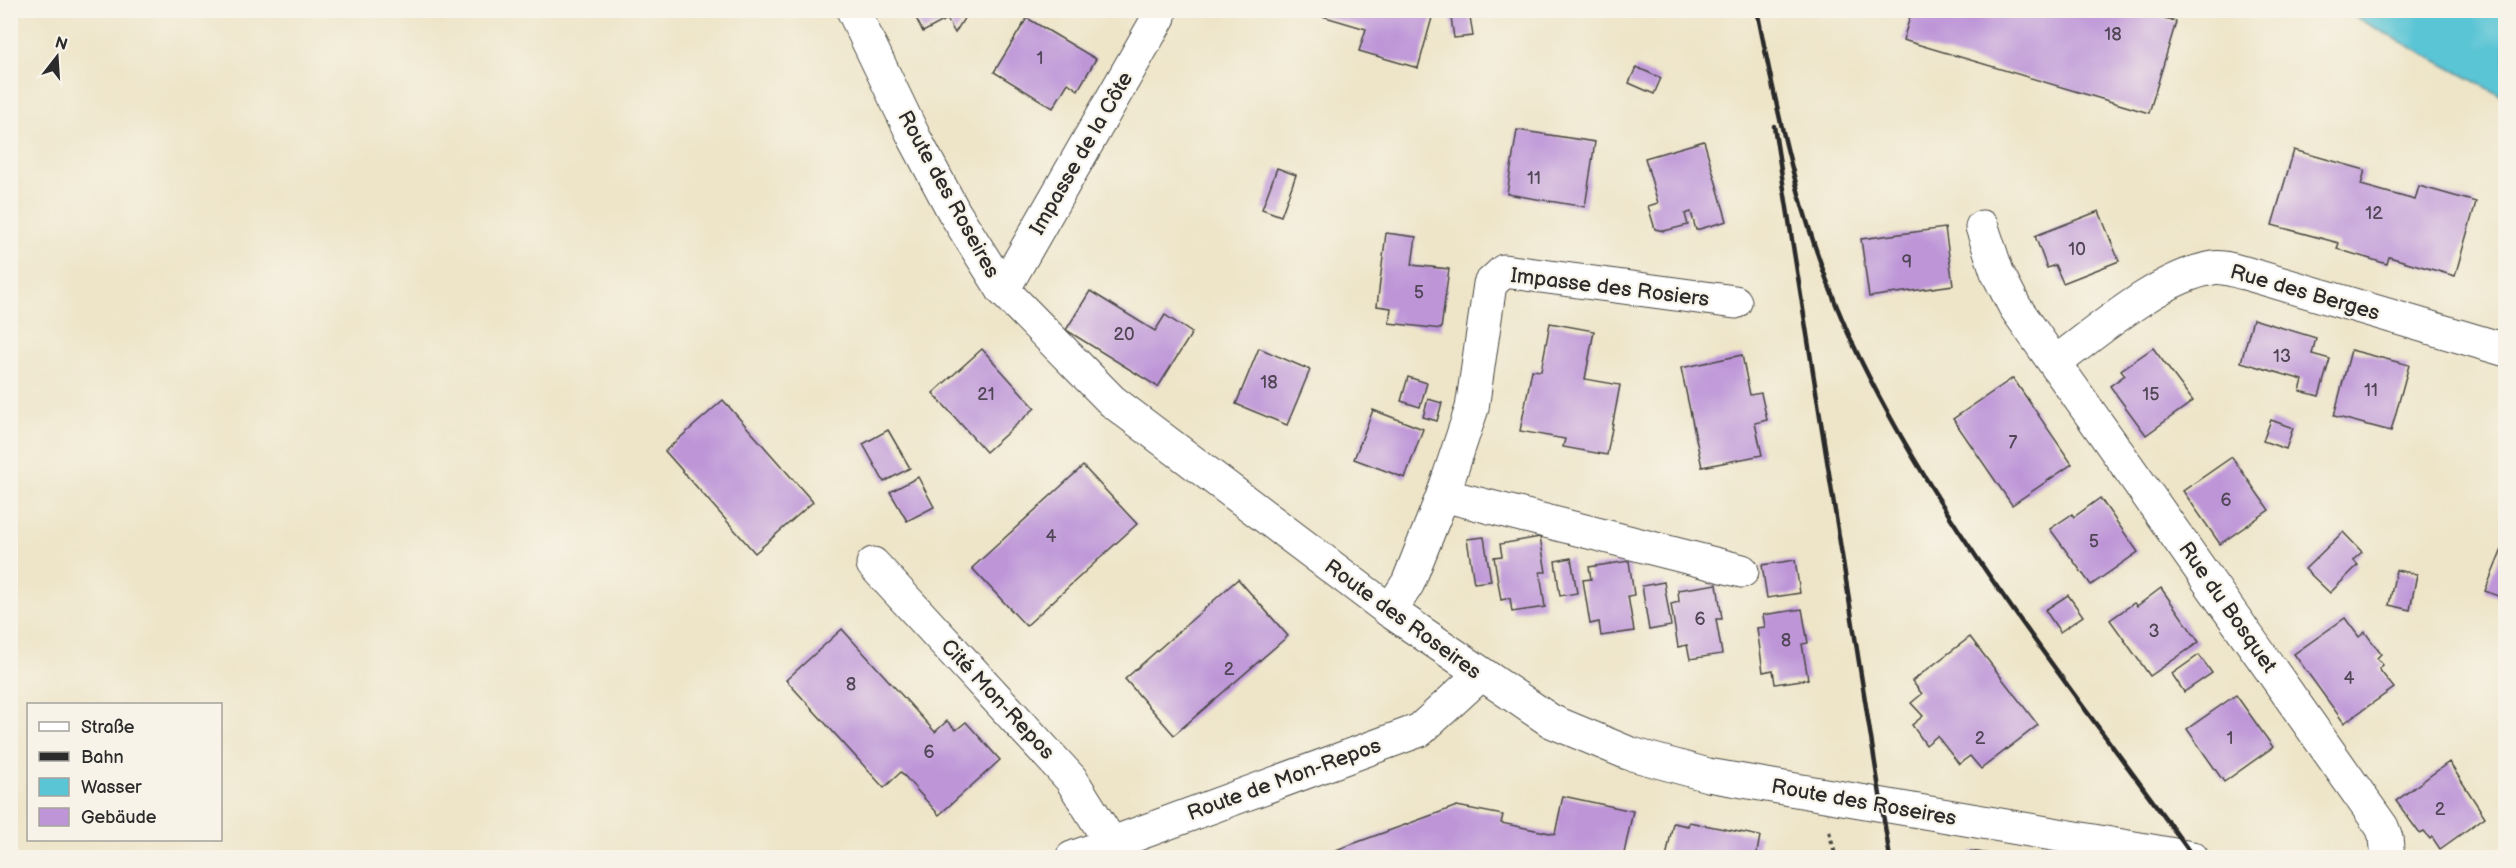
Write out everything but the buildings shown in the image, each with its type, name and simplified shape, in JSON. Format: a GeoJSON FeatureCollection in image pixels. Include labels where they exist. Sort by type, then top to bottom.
{"type":"FeatureCollection","features":[{"type":"Feature","properties":{"kind":"street","name":"Route des Roseires"},"geometry":{"type":"LineString","coordinates":[[853,10],[926,160],[954,212],[1003,290],[1113,401],[1390,611],[1480,675],[1551,721],[1628,753],[1708,775],[2146,853],[2192,858]]}},
{"type":"Feature","properties":{"kind":"street","name":"Impasse de la Côte"},"geometry":{"type":"LineString","coordinates":[[1003,290],[1159,17]]}},
{"type":"Feature","properties":{"kind":"street","name":"Rue du Bosquet"},"geometry":{"type":"LineString","coordinates":[[1982,227],[1998,272],[2015,307],[2382,827],[2386,838],[2388,858]]}},
{"type":"Feature","properties":{"kind":"street","name":"Rue des Berges"},"geometry":{"type":"LineString","coordinates":[[2056,362],[2118,316],[2183,275],[2216,267],[2244,273],[2505,350]]}},
{"type":"Feature","properties":{"kind":"street","name":"Impasse des Rosiers"},"geometry":{"type":"LineString","coordinates":[[1390,611],[1408,583],[1443,495],[1472,408],[1490,284],[1504,271],[1735,302]]}},
{"type":"Feature","properties":{"kind":"street"},"geometry":{"type":"LineString","coordinates":[[1443,495],[1742,570]]}},
{"type":"Feature","properties":{"kind":"street","name":"Cité Mon-Repos"},"geometry":{"type":"LineString","coordinates":[[873,564],[1071,779],[1111,843]]}},
{"type":"Feature","properties":{"kind":"street","name":"Route de Mon-Repos"},"geometry":{"type":"LineString","coordinates":[[1072,858],[1420,730],[1480,675]]}},
{"type":"Feature","properties":{"kind":"path"},"geometry":{"type":"LineString","coordinates":[[1827,824],[1836,858]]}},
{"type":"Feature","properties":{"kind":"water"},"geometry":{"type":"Polygon","coordinates":[[[2344,11],[2505,11],[2505,98],[2344,11]]]}},
{"type":"Feature","properties":{"kind":"railway"},"geometry":{"type":"LineString","coordinates":[[1757,10],[1775,99],[1797,188],[1825,275],[1860,359],[1933,490],[1974,553],[2016,615],[2194,858]]}},
{"type":"Feature","properties":{"kind":"railway"},"geometry":{"type":"LineString","coordinates":[[1774,126],[1890,858]]}}]}
